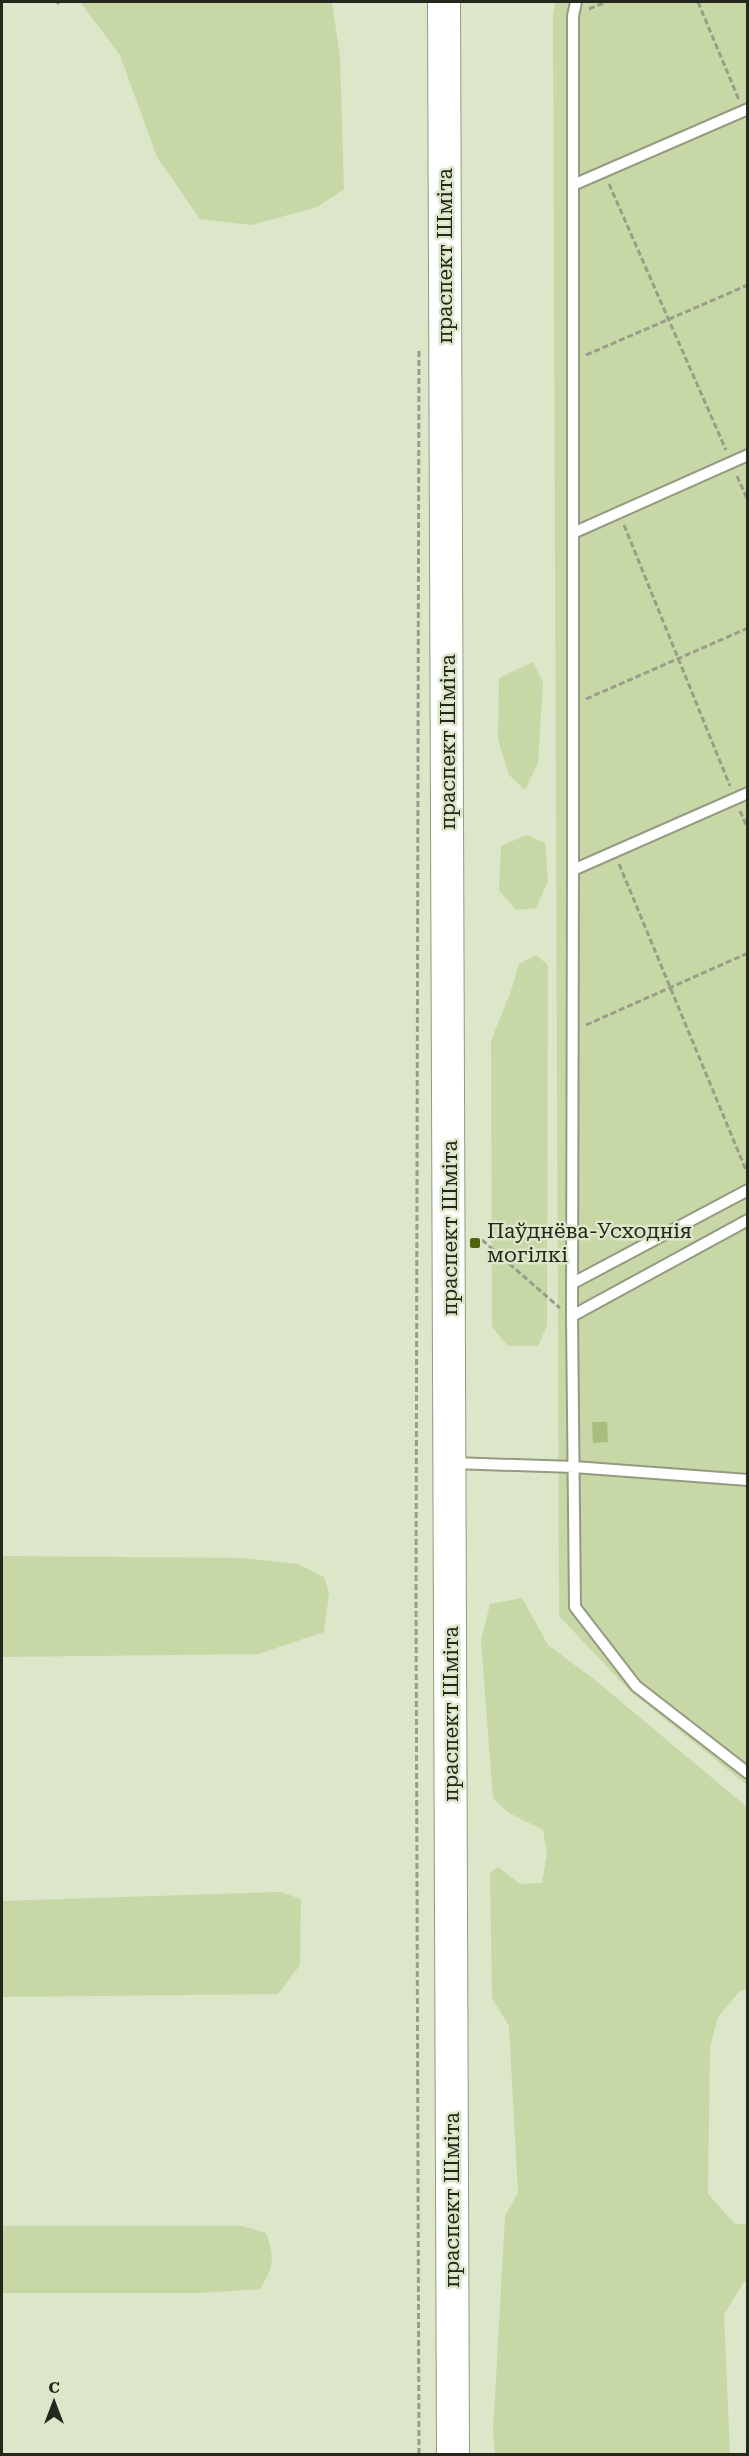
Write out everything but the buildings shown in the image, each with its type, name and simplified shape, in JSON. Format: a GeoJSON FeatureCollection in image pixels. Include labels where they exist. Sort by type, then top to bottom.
{"type":"FeatureCollection","features":[{"type":"Feature","properties":{"kind":"main road","name":"праспект Шміта"},"geometry":{"type":"LineString","coordinates":[[444,2],[453,2454]]}},
{"type":"Feature","properties":{"kind":"lane"},"geometry":{"type":"LineString","coordinates":[[576,2],[573,16],[572,1316],[575,1608],[636,1686],[747,1773]]}},
{"type":"Feature","properties":{"kind":"lane"},"geometry":{"type":"LineString","coordinates":[[573,185],[745,110]]}},
{"type":"Feature","properties":{"kind":"lane"},"geometry":{"type":"LineString","coordinates":[[573,533],[747,455]]}},
{"type":"Feature","properties":{"kind":"lane"},"geometry":{"type":"LineString","coordinates":[[573,870],[747,793]]}},
{"type":"Feature","properties":{"kind":"lane"},"geometry":{"type":"LineString","coordinates":[[573,1284],[747,1190]]}},
{"type":"Feature","properties":{"kind":"lane"},"geometry":{"type":"LineString","coordinates":[[572,1316],[747,1220]]}},
{"type":"Feature","properties":{"kind":"lane"},"geometry":{"type":"LineString","coordinates":[[450,1462],[574,1467],[747,1480]]}},
{"type":"Feature","properties":{"kind":"path"},"geometry":{"type":"LineString","coordinates":[[699,2],[745,110]]}},
{"type":"Feature","properties":{"kind":"path"},"geometry":{"type":"LineString","coordinates":[[604,172],[747,501]]}},
{"type":"Feature","properties":{"kind":"path"},"geometry":{"type":"LineString","coordinates":[[573,360],[747,285]]}},
{"type":"Feature","properties":{"kind":"path"},"geometry":{"type":"LineString","coordinates":[[419,347],[416,1600],[419,2454]]}},
{"type":"Feature","properties":{"kind":"path"},"geometry":{"type":"LineString","coordinates":[[620,512],[747,829]]}},
{"type":"Feature","properties":{"kind":"path"},"geometry":{"type":"LineString","coordinates":[[573,705],[747,628]]}},
{"type":"Feature","properties":{"kind":"path"},"geometry":{"type":"LineString","coordinates":[[614,851],[747,1175]]}},
{"type":"Feature","properties":{"kind":"path"},"geometry":{"type":"LineString","coordinates":[[573,1031],[747,953]]}},
{"type":"Feature","properties":{"kind":"path"},"geometry":{"type":"LineString","coordinates":[[482,1240],[559,1308],[572,1316]]}},
{"type":"Feature","properties":{"kind":"green space"},"geometry":{"type":"Polygon","coordinates":[[[80,2],[332,2],[340,57],[344,189],[317,207],[251,225],[200,219],[157,157],[120,55],[80,2]]]}},
{"type":"Feature","properties":{"kind":"green space"},"geometry":{"type":"Polygon","coordinates":[[[555,2],[747,2],[747,1785],[630,1691],[559,1616],[553,16],[555,2]]]}},
{"type":"Feature","properties":{"kind":"green space"},"geometry":{"type":"Polygon","coordinates":[[[533,662],[543,682],[538,763],[525,790],[509,775],[498,739],[499,678],[533,662]]]}},
{"type":"Feature","properties":{"kind":"green space"},"geometry":{"type":"Polygon","coordinates":[[[527,835],[545,843],[548,881],[536,908],[516,910],[499,890],[501,846],[527,835]]]}},
{"type":"Feature","properties":{"kind":"green space"},"geometry":{"type":"Polygon","coordinates":[[[536,955],[548,965],[547,1326],[538,1346],[508,1346],[492,1327],[491,1041],[519,964],[536,955]]]}},
{"type":"Feature","properties":{"kind":"green space"},"geometry":{"type":"Polygon","coordinates":[[[2,1556],[242,1558],[298,1564],[324,1577],[329,1593],[324,1632],[258,1654],[2,1657],[2,1556]]]}},
{"type":"Feature","properties":{"kind":"green space"},"geometry":{"type":"Polygon","coordinates":[[[522,1598],[548,1645],[595,1680],[747,1807],[747,1990],[739,1992],[718,2017],[710,2047],[708,2194],[735,2224],[747,2224],[747,2281],[744,2282],[724,2314],[730,2454],[495,2454],[493,2432],[505,2216],[518,2193],[509,2026],[492,1998],[490,1873],[498,1867],[520,1884],[542,1883],[547,1854],[543,1830],[509,1813],[493,1798],[481,1641],[490,1604],[522,1598]]]}},
{"type":"Feature","properties":{"kind":"green space"},"geometry":{"type":"Polygon","coordinates":[[[280,1892],[301,1899],[300,1965],[278,1994],[2,1997],[2,1901],[280,1892]]]}},
{"type":"Feature","properties":{"kind":"green space"},"geometry":{"type":"Polygon","coordinates":[[[2,2226],[242,2226],[266,2233],[272,2262],[260,2289],[201,2293],[2,2293],[2,2226]]]}},
{"type":"Feature","properties":{"kind":"place","name":"Паўднёва-Усходнія могілкі"},"geometry":{"type":"Point","coordinates":[475,1243]}}]}
